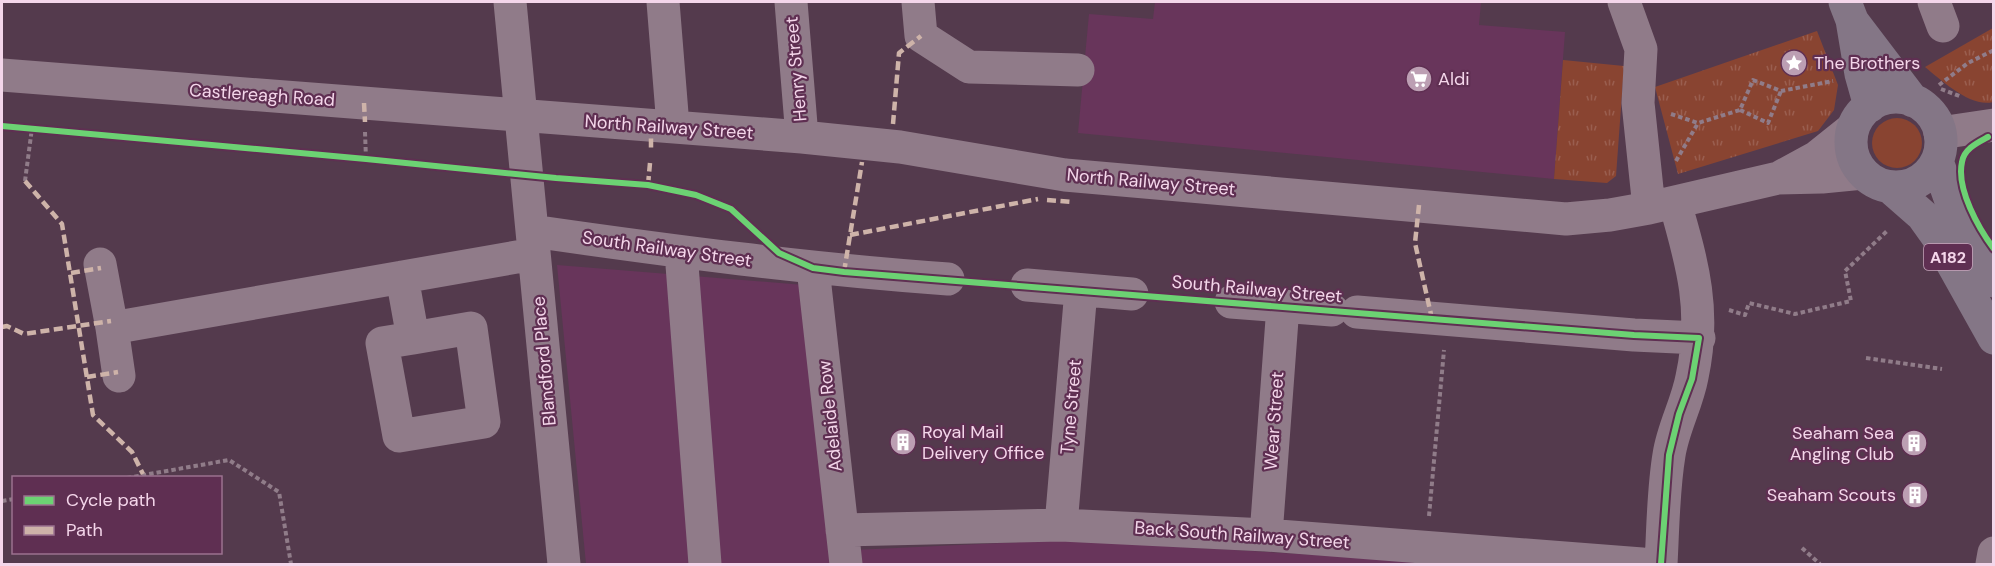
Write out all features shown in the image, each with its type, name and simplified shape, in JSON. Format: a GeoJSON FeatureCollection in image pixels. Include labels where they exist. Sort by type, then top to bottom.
{"type":"FeatureCollection","features":[{"type":"Feature","properties":{"kind":"main road"},"geometry":{"type":"LineString","coordinates":[[1849,11],[1924,94],[1925,108],[1935,120],[1939,147],[1929,172],[1918,182],[1906,186],[1877,180],[1854,161],[1851,145],[1861,118],[1861,74],[1849,11]]}},
{"type":"Feature","properties":{"kind":"main road"},"geometry":{"type":"LineString","coordinates":[[1861,118],[1883,99],[1924,94]]}},
{"type":"Feature","properties":{"kind":"main road","name":"A182"},"geometry":{"type":"LineString","coordinates":[[1939,147],[1951,201],[1994,281]]}},
{"type":"Feature","properties":{"kind":"main road","name":"A182"},"geometry":{"type":"LineString","coordinates":[[1877,180],[1915,208],[1932,229],[1994,338]]}},
{"type":"Feature","properties":{"kind":"street","name":"Blandford Place"},"geometry":{"type":"LineString","coordinates":[[510,2],[564,564]]}},
{"type":"Feature","properties":{"kind":"street"},"geometry":{"type":"LineString","coordinates":[[663,2],[673,126]]}},
{"type":"Feature","properties":{"kind":"street","name":"Henry Street"},"geometry":{"type":"LineString","coordinates":[[791,2],[802,137]]}},
{"type":"Feature","properties":{"kind":"street"},"geometry":{"type":"LineString","coordinates":[[918,2],[921,36],[969,67],[1077,70]]}},
{"type":"Feature","properties":{"kind":"street"},"geometry":{"type":"LineString","coordinates":[[1624,2],[1641,49],[1638,103],[1662,205],[1692,262],[1698,302],[1699,339],[1692,379],[1679,414],[1669,455],[1660,564]]}},
{"type":"Feature","properties":{"kind":"street","name":"Castlereagh Road"},"geometry":{"type":"LineString","coordinates":[[2,75],[522,116]]}},
{"type":"Feature","properties":{"kind":"street","name":"North Railway Street"},"geometry":{"type":"LineString","coordinates":[[522,116],[802,137],[900,147],[1065,175],[1566,219],[1610,215],[1662,205],[1778,178],[1822,177],[1877,180]]}},
{"type":"Feature","properties":{"kind":"street","name":"North Railway Street"},"geometry":{"type":"LineString","coordinates":[[1778,178],[1817,157],[1861,118]]}},
{"type":"Feature","properties":{"kind":"street"},"geometry":{"type":"LineString","coordinates":[[1939,147],[1994,125]]}},
{"type":"Feature","properties":{"kind":"street","name":"South Railway Street"},"geometry":{"type":"LineString","coordinates":[[112,328],[402,277],[531,229],[681,252],[813,268],[948,279]]}},
{"type":"Feature","properties":{"kind":"street"},"geometry":{"type":"LineString","coordinates":[[681,252],[705,564]]}},
{"type":"Feature","properties":{"kind":"street"},"geometry":{"type":"LineString","coordinates":[[100,264],[119,375]]}},
{"type":"Feature","properties":{"kind":"street","name":"Adelaide Row"},"geometry":{"type":"LineString","coordinates":[[813,268],[846,564]]}},
{"type":"Feature","properties":{"kind":"street"},"geometry":{"type":"LineString","coordinates":[[402,277],[413,339]]}},
{"type":"Feature","properties":{"kind":"street"},"geometry":{"type":"LineString","coordinates":[[1027,285],[1132,294]]}},
{"type":"Feature","properties":{"kind":"street","name":"Tyne Street"},"geometry":{"type":"LineString","coordinates":[[1062,525],[1082,290]]}},
{"type":"Feature","properties":{"kind":"street","name":"South Railway Street"},"geometry":{"type":"LineString","coordinates":[[1231,302],[1699,339]]}},
{"type":"Feature","properties":{"kind":"street","name":"Wear Street"},"geometry":{"type":"LineString","coordinates":[[1266,535],[1283,306]]}},
{"type":"Feature","properties":{"kind":"street","name":"Back South Railway Street"},"geometry":{"type":"LineString","coordinates":[[842,530],[1062,525],[1266,535],[1642,564]]}},
{"type":"Feature","properties":{"kind":"street"},"geometry":{"type":"LineString","coordinates":[[1992,564],[1994,553]]}},
{"type":"Feature","properties":{"kind":"path"},"geometry":{"type":"LineString","coordinates":[[1924,94],[1968,63],[1994,50]]}},
{"type":"Feature","properties":{"kind":"path"},"geometry":{"type":"LineString","coordinates":[[1740,110],[1753,80],[1781,92],[1861,74]]}},
{"type":"Feature","properties":{"kind":"path"},"geometry":{"type":"LineString","coordinates":[[1638,103],[1698,123],[1740,110],[1768,123],[1781,92]]}},
{"type":"Feature","properties":{"kind":"path"},"geometry":{"type":"LineString","coordinates":[[365,122],[366,159]]}},
{"type":"Feature","properties":{"kind":"path"},"geometry":{"type":"LineString","coordinates":[[22,127],[44,129]]}},
{"type":"Feature","properties":{"kind":"path"},"geometry":{"type":"LineString","coordinates":[[25,181],[32,128]]}},
{"type":"Feature","properties":{"kind":"path"},"geometry":{"type":"LineString","coordinates":[[354,158],[378,160]]}},
{"type":"Feature","properties":{"kind":"path"},"geometry":{"type":"LineString","coordinates":[[1720,307],[1745,315],[1749,303],[1795,314],[1851,301],[1845,271],[1887,231]]}},
{"type":"Feature","properties":{"kind":"path"},"geometry":{"type":"LineString","coordinates":[[1426,548],[1447,320]]}},
{"type":"Feature","properties":{"kind":"path"},"geometry":{"type":"LineString","coordinates":[[1866,358],[1942,369]]}},
{"type":"Feature","properties":{"kind":"path"},"geometry":{"type":"LineString","coordinates":[[133,476],[229,460],[279,492],[291,564]]}},
{"type":"Feature","properties":{"kind":"path"},"geometry":{"type":"LineString","coordinates":[[1802,548],[1820,564]]}},
{"type":"Feature","properties":{"kind":"shaded area"},"geometry":{"type":"Polygon","coordinates":[[[1155,2],[1481,2],[1479,25],[1565,32],[1554,179],[1078,133],[1089,14],[1153,19],[1155,2]]]}},
{"type":"Feature","properties":{"kind":"shaded area"},"geometry":{"type":"Polygon","coordinates":[[[557,265],[804,285],[833,551],[1065,540],[1468,564],[586,564],[557,265]]]}},
{"type":"Feature","properties":{"kind":"green space"},"geometry":{"type":"Polygon","coordinates":[[[1993,28],[1993,102],[1984,103],[1966,97],[1925,67],[1993,28]]]}},
{"type":"Feature","properties":{"kind":"green space"},"geometry":{"type":"Polygon","coordinates":[[[1817,31],[1838,85],[1834,110],[1818,131],[1678,174],[1655,87],[1817,31]]]}},
{"type":"Feature","properties":{"kind":"green space"},"geometry":{"type":"Polygon","coordinates":[[[1563,60],[1624,66],[1616,176],[1607,183],[1554,179],[1563,60]]]}},
{"type":"Feature","properties":{"kind":"green space"},"geometry":{"type":"Polygon","coordinates":[[[1897,118],[1915,125],[1922,143],[1915,161],[1897,168],[1879,161],[1872,143],[1879,125],[1897,118]]]}},
{"type":"Feature","properties":{"kind":"marked path"},"geometry":{"type":"LineString","coordinates":[[893,124],[899,53],[921,36]]}},
{"type":"Feature","properties":{"kind":"marked path"},"geometry":{"type":"LineString","coordinates":[[364,103],[365,122]]}},
{"type":"Feature","properties":{"kind":"marked path"},"geometry":{"type":"LineString","coordinates":[[651,125],[651,151]]}},
{"type":"Feature","properties":{"kind":"marked path"},"geometry":{"type":"LineString","coordinates":[[844,272],[862,162]]}},
{"type":"Feature","properties":{"kind":"marked path"},"geometry":{"type":"LineString","coordinates":[[648,185],[650,163]]}},
{"type":"Feature","properties":{"kind":"marked path"},"geometry":{"type":"LineString","coordinates":[[25,181],[62,224],[93,415],[132,452],[143,474]]}},
{"type":"Feature","properties":{"kind":"marked path"},"geometry":{"type":"LineString","coordinates":[[850,235],[1038,199]]}},
{"type":"Feature","properties":{"kind":"marked path"},"geometry":{"type":"LineString","coordinates":[[1047,200],[1073,202]]}},
{"type":"Feature","properties":{"kind":"marked path"},"geometry":{"type":"LineString","coordinates":[[1419,205],[1415,243],[1432,319]]}},
{"type":"Feature","properties":{"kind":"marked path"},"geometry":{"type":"LineString","coordinates":[[71,273],[101,268]]}},
{"type":"Feature","properties":{"kind":"marked path"},"geometry":{"type":"LineString","coordinates":[[2,327],[7,326],[24,334],[111,321]]}},
{"type":"Feature","properties":{"kind":"marked path"},"geometry":{"type":"LineString","coordinates":[[87,377],[118,372]]}},
{"type":"Feature","properties":{"kind":"cycle path"},"geometry":{"type":"LineString","coordinates":[[2,126],[648,185],[696,195],[731,209],[779,253],[813,268],[844,272],[1634,335],[1699,338],[1692,379],[1679,414],[1669,455],[1661,564]]}},
{"type":"Feature","properties":{"kind":"cycle path"},"geometry":{"type":"LineString","coordinates":[[1988,137],[1965,153],[1961,173],[1970,208],[1994,249]]}},
{"type":"Feature","properties":{"kind":"place","name":"The Brothers"},"geometry":{"type":"Point","coordinates":[1794,63]}},
{"type":"Feature","properties":{"kind":"place","name":"Aldi"},"geometry":{"type":"Point","coordinates":[1419,79]}},
{"type":"Feature","properties":{"kind":"place","name":"Royal Mail Delivery Office"},"geometry":{"type":"Point","coordinates":[903,442]}},
{"type":"Feature","properties":{"kind":"place","name":"Seaham Sea Angling Club"},"geometry":{"type":"Point","coordinates":[1914,443]}},
{"type":"Feature","properties":{"kind":"place","name":"Seaham Scouts"},"geometry":{"type":"Point","coordinates":[1915,495]}}]}
